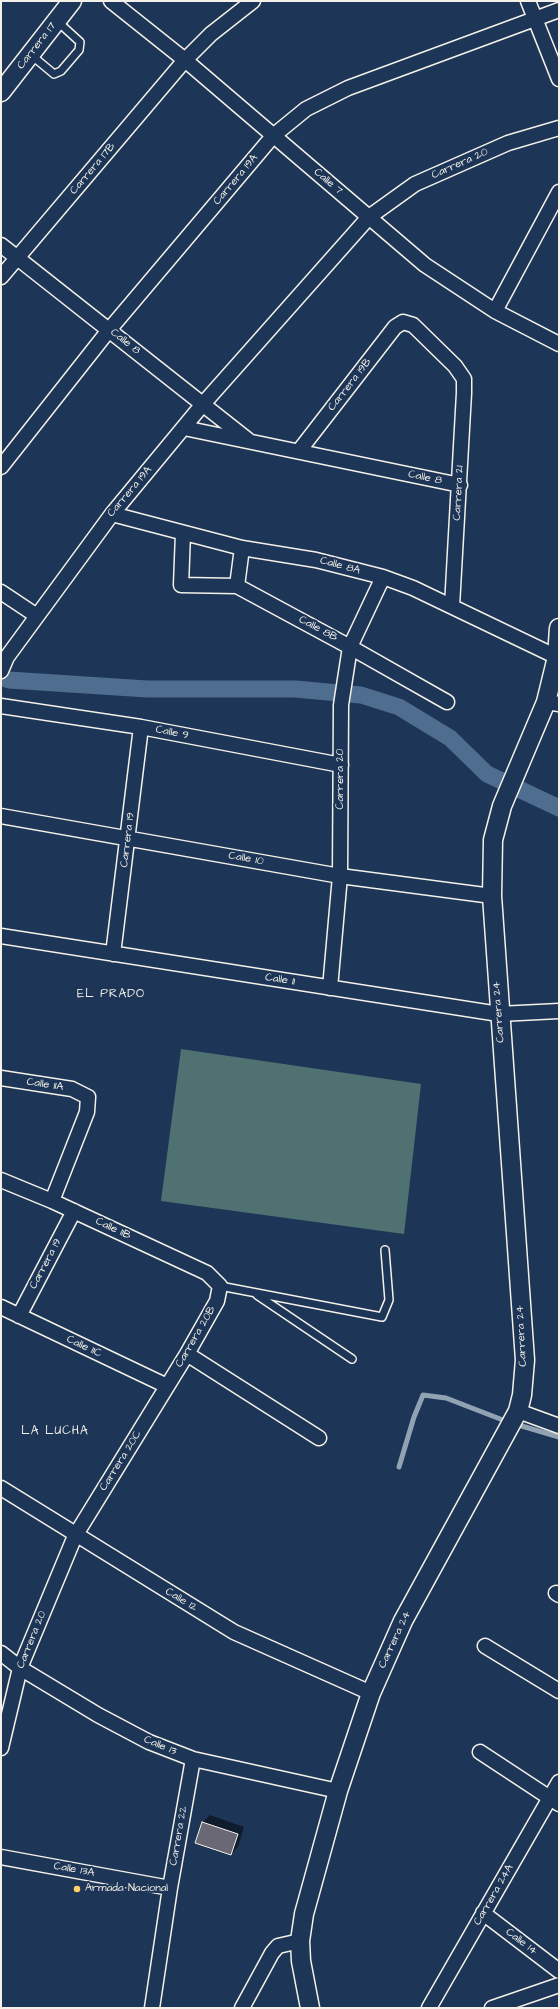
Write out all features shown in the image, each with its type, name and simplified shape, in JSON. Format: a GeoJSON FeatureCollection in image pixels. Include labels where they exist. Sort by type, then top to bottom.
{"type":"FeatureCollection","features":[{"type":"Feature","properties":{"kind":"street","name":"Carrera 17"},"geometry":{"type":"LineString","coordinates":[[1,92],[72,1]]}},
{"type":"Feature","properties":{"kind":"street","name":"Calle 7"},"geometry":{"type":"LineString","coordinates":[[111,1],[185,60],[425,265],[495,311],[559,344]]}},
{"type":"Feature","properties":{"kind":"street"},"geometry":{"type":"LineString","coordinates":[[185,60],[211,34],[253,1]]}},
{"type":"Feature","properties":{"kind":"street"},"geometry":{"type":"LineString","coordinates":[[528,1],[559,79]]}},
{"type":"Feature","properties":{"kind":"street","name":"Carrera 19A"},"geometry":{"type":"LineString","coordinates":[[1,467],[110,330],[273,136],[306,109],[348,88],[559,10]]}},
{"type":"Feature","properties":{"kind":"street","name":"Carrera 17B"},"geometry":{"type":"LineString","coordinates":[[1,277],[185,60]]}},
{"type":"Feature","properties":{"kind":"street","name":"Carrera 20"},"geometry":{"type":"LineString","coordinates":[[369,217],[414,184],[508,143],[559,128]]}},
{"type":"Feature","properties":{"kind":"street"},"geometry":{"type":"LineString","coordinates":[[495,311],[559,192]]}},
{"type":"Feature","properties":{"kind":"street","name":"Carrera 19A"},"geometry":{"type":"LineString","coordinates":[[1,671],[7,657],[112,514],[203,404],[369,217]]}},
{"type":"Feature","properties":{"kind":"street","name":"Calle 8"},"geometry":{"type":"LineString","coordinates":[[1,245],[248,440]]}},
{"type":"Feature","properties":{"kind":"street","name":"Carrera 21"},"geometry":{"type":"LineString","coordinates":[[403,322],[413,325],[455,366],[464,379],[460,485],[452,606]]}},
{"type":"Feature","properties":{"kind":"street","name":"Carrera 19B"},"geometry":{"type":"LineString","coordinates":[[299,451],[395,327],[403,322]]}},
{"type":"Feature","properties":{"kind":"street","name":"Calle 8"},"geometry":{"type":"LineString","coordinates":[[184,428],[460,485]]}},
{"type":"Feature","properties":{"kind":"street","name":"Calle 8A"},"geometry":{"type":"LineString","coordinates":[[112,514],[242,548],[316,560],[383,577],[413,588],[557,657]]}},
{"type":"Feature","properties":{"kind":"street","name":"Calle 8B"},"geometry":{"type":"LineString","coordinates":[[183,533],[181,585],[237,586],[350,647],[447,702]]}},
{"type":"Feature","properties":{"kind":"street"},"geometry":{"type":"LineString","coordinates":[[237,586],[242,548]]}},
{"type":"Feature","properties":{"kind":"street","name":"Carrera 20"},"geometry":{"type":"LineString","coordinates":[[330,988],[340,876],[341,705],[350,647],[383,577]]}},
{"type":"Feature","properties":{"kind":"street"},"geometry":{"type":"LineString","coordinates":[[1,592],[37,616]]}},
{"type":"Feature","properties":{"kind":"street","name":"Carrera 24"},"geometry":{"type":"LineString","coordinates":[[310,2008],[301,1961],[300,1941],[304,1914],[338,1792],[371,1693],[403,1621],[516,1415],[523,1388],[525,1360],[492,896],[493,840],[502,806],[514,776],[552,703],[559,628]]}},
{"type":"Feature","properties":{"kind":"street","name":"Calle 9"},"geometry":{"type":"LineString","coordinates":[[1,706],[141,727],[341,765]]}},
{"type":"Feature","properties":{"kind":"street","name":"Carrera 19"},"geometry":{"type":"LineString","coordinates":[[113,954],[141,727]]}},
{"type":"Feature","properties":{"kind":"street","name":"Calle 10"},"geometry":{"type":"LineString","coordinates":[[1,816],[340,876],[492,896]]}},
{"type":"Feature","properties":{"kind":"street","name":"Calle 11"},"geometry":{"type":"LineString","coordinates":[[1,936],[500,1014],[559,1011]]}},
{"type":"Feature","properties":{"kind":"street","name":"Calle 11A"},"geometry":{"type":"LineString","coordinates":[[1,1078],[72,1089],[88,1098],[87,1112],[52,1201]]}},
{"type":"Feature","properties":{"kind":"street","name":"Calle 11B"},"geometry":{"type":"LineString","coordinates":[[1,1180],[52,1201],[207,1273],[220,1286]]}},
{"type":"Feature","properties":{"kind":"street","name":"Carrera 19"},"geometry":{"type":"LineString","coordinates":[[19,1316],[74,1211]]}},
{"type":"Feature","properties":{"kind":"street","name":"Carrera 20B"},"geometry":{"type":"LineString","coordinates":[[167,1386],[217,1302],[220,1286]]}},
{"type":"Feature","properties":{"kind":"street","name":"Calle 11C"},"geometry":{"type":"LineString","coordinates":[[1,1307],[167,1386]]}},
{"type":"Feature","properties":{"kind":"street"},"geometry":{"type":"LineString","coordinates":[[187,1354],[318,1438]]}},
{"type":"Feature","properties":{"kind":"street","name":"Carrera 20C"},"geometry":{"type":"LineString","coordinates":[[75,1536],[167,1386]]}},
{"type":"Feature","properties":{"kind":"street"},"geometry":{"type":"LineString","coordinates":[[516,1415],[559,1426]]}},
{"type":"Feature","properties":{"kind":"street","name":"Calle 12"},"geometry":{"type":"LineString","coordinates":[[1,1488],[75,1536],[234,1632],[371,1693]]}},
{"type":"Feature","properties":{"kind":"street","name":"Carrera 20"},"geometry":{"type":"LineString","coordinates":[[1,1748],[20,1668],[75,1536]]}},
{"type":"Feature","properties":{"kind":"street"},"geometry":{"type":"LineString","coordinates":[[485,1646],[559,1691]]}},
{"type":"Feature","properties":{"kind":"street","name":"Calle 13"},"geometry":{"type":"LineString","coordinates":[[1,1653],[20,1668],[98,1715],[150,1742],[193,1759],[338,1792]]}},
{"type":"Feature","properties":{"kind":"street"},"geometry":{"type":"LineString","coordinates":[[480,1752],[554,1801]]}},
{"type":"Feature","properties":{"kind":"street","name":"Carrera 22"},"geometry":{"type":"LineString","coordinates":[[152,2008],[170,1888],[193,1759]]}},
{"type":"Feature","properties":{"kind":"street","name":"Carrera 24A"},"geometry":{"type":"LineString","coordinates":[[429,2008],[483,1913],[554,1801],[559,1782]]}},
{"type":"Feature","properties":{"kind":"street","name":"Calle 13A"},"geometry":{"type":"LineString","coordinates":[[1,1857],[170,1888]]}},
{"type":"Feature","properties":{"kind":"street","name":"Calle 14"},"geometry":{"type":"LineString","coordinates":[[483,1913],[559,1971]]}},
{"type":"Feature","properties":{"kind":"street"},"geometry":{"type":"LineString","coordinates":[[242,2008],[272,1953],[278,1946],[300,1941]]}},
{"type":"Feature","properties":{"kind":"street"},"geometry":{"type":"LineString","coordinates":[[492,2008],[510,2006],[559,1985]]}},
{"type":"Feature","properties":{"kind":"lane"},"geometry":{"type":"LineString","coordinates":[[30,54],[54,74],[61,71],[79,50],[80,42],[57,21]]}},
{"type":"Feature","properties":{"kind":"lane"},"geometry":{"type":"LineString","coordinates":[[220,1286],[382,1317],[388,1300],[385,1250]]}},
{"type":"Feature","properties":{"kind":"lane"},"geometry":{"type":"LineString","coordinates":[[253,1292],[352,1359]]}},
{"type":"Feature","properties":{"kind":"green space"},"geometry":{"type":"Polygon","coordinates":[[[181,1049],[421,1084],[404,1234],[161,1201],[181,1049]]]}},
{"type":"Feature","properties":{"kind":"building"},"geometry":{"type":"Polygon","coordinates":[[[202,1822],[238,1834],[231,1855],[195,1843],[202,1822]]]}},
{"type":"Feature","properties":{"kind":"waterway"},"geometry":{"type":"LineString","coordinates":[[1,677],[9,680],[147,689],[295,689],[361,695],[399,707],[450,738],[487,774],[559,808]]}},
{"type":"Feature","properties":{"kind":"waterway"},"geometry":{"type":"LineString","coordinates":[[399,1467],[414,1417],[423,1395],[446,1398],[508,1422]]}},
{"type":"Feature","properties":{"kind":"waterway"},"geometry":{"type":"LineString","coordinates":[[515,1424],[559,1437]]}},
{"type":"Feature","properties":{"kind":"place","name":"Armada Nacional"},"geometry":{"type":"Point","coordinates":[77,1889]}},
{"type":"Feature","properties":{"kind":"district","name":"EL PRADO"},"geometry":{"type":"Point","coordinates":[111,994]}},
{"type":"Feature","properties":{"kind":"district","name":"LA LUCHA"},"geometry":{"type":"Point","coordinates":[55,1431]}}]}
